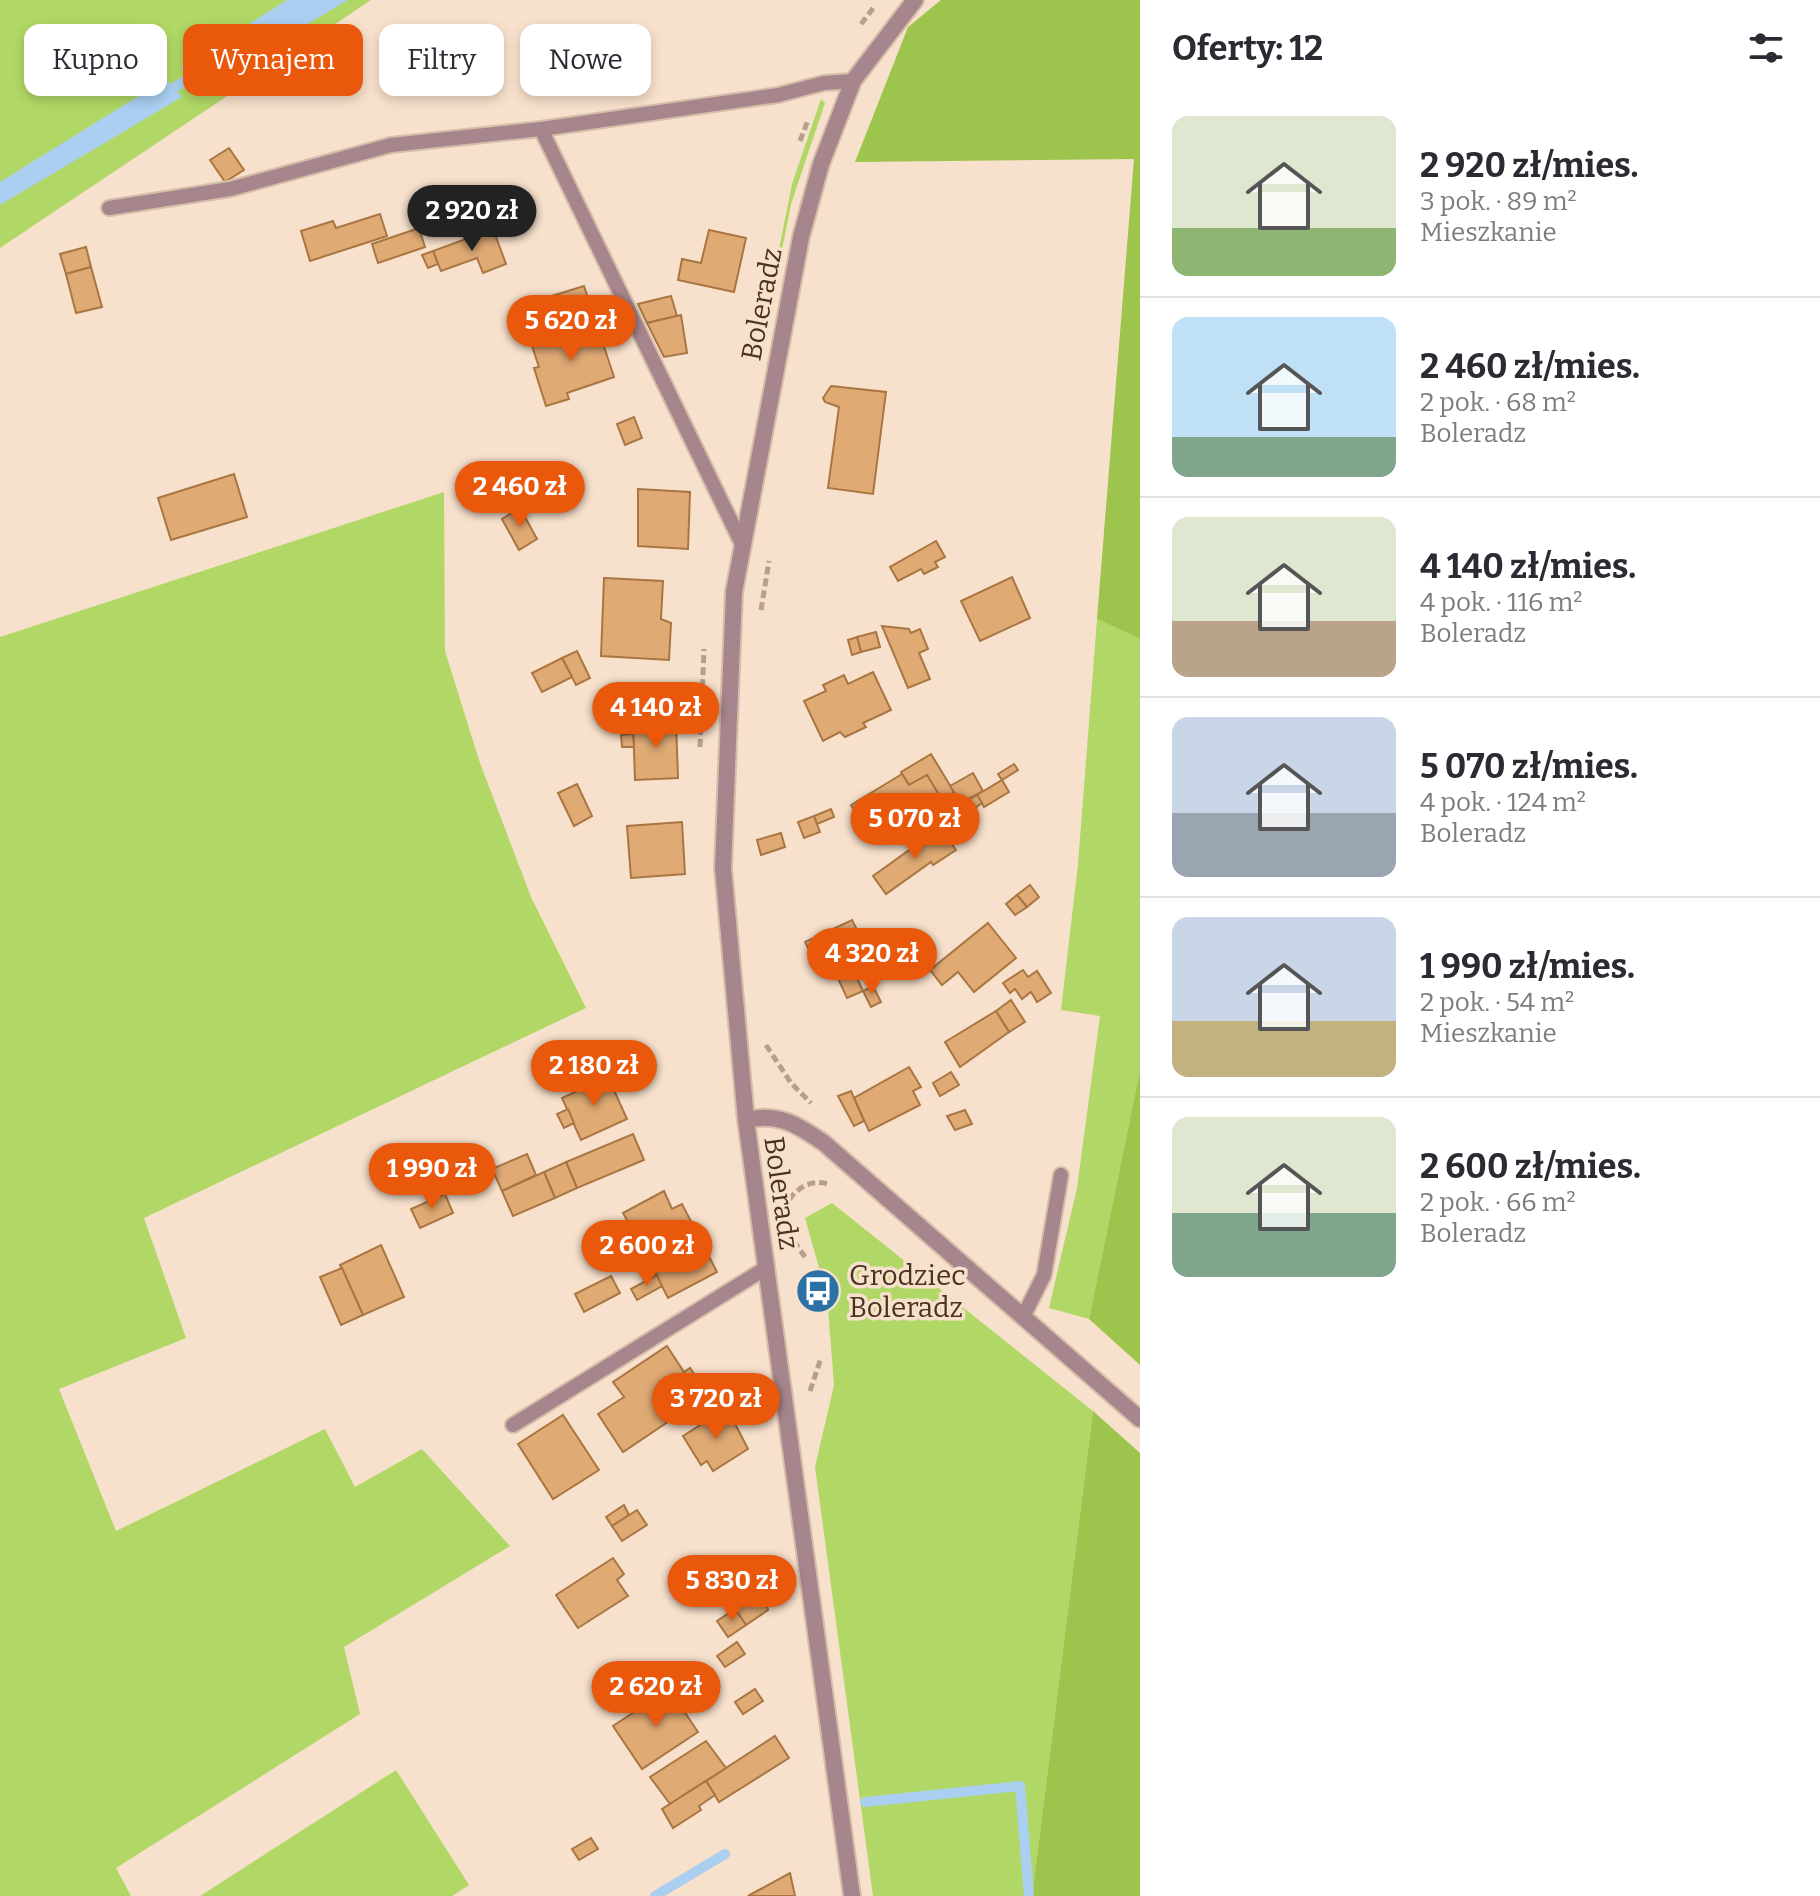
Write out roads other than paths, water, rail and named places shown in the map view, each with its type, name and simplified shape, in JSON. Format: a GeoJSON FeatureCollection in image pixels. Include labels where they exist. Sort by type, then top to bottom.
{"type":"FeatureCollection","features":[{"type":"Feature","properties":{"kind":"street","name":"Boleradz"},"geometry":{"type":"LineString","coordinates":[[852,1896],[746,1120],[723,868],[734,592],[801,237],[821,164],[853,81],[915,0]]}},
{"type":"Feature","properties":{"kind":"street"},"geometry":{"type":"LineString","coordinates":[[746,1120],[765,1115],[794,1122],[824,1143],[1140,1419]]}},
{"type":"Feature","properties":{"kind":"lane"},"geometry":{"type":"LineString","coordinates":[[109,208],[230,189],[391,145],[541,129],[853,81]]}},
{"type":"Feature","properties":{"kind":"lane"},"geometry":{"type":"LineString","coordinates":[[541,129],[741,542]]}},
{"type":"Feature","properties":{"kind":"lane"},"geometry":{"type":"LineString","coordinates":[[1023,1317],[1044,1275],[1061,1175]]}},
{"type":"Feature","properties":{"kind":"lane"},"geometry":{"type":"LineString","coordinates":[[513,1425],[766,1268]]}},
{"type":"Feature","properties":{"kind":"water"},"geometry":{"type":"Polygon","coordinates":[[[287,0],[348,0],[307,24],[249,24],[287,0]]]}},
{"type":"Feature","properties":{"kind":"water"},"geometry":{"type":"Polygon","coordinates":[[[167,80],[182,97],[0,205],[0,182],[139,96],[167,96],[167,80]]]}},
{"type":"Feature","properties":{"kind":"waterway"},"geometry":{"type":"LineString","coordinates":[[167,92],[183,82]]}},
{"type":"Feature","properties":{"kind":"waterway"},"geometry":{"type":"LineString","coordinates":[[865,1802],[1020,1786],[1029,1896]]}},
{"type":"Feature","properties":{"kind":"waterway"},"geometry":{"type":"LineString","coordinates":[[655,1896],[725,1854]]}},
{"type":"Feature","properties":{"kind":"place","name":"Grodziec Boleradz"},"geometry":{"type":"Point","coordinates":[818,1291]}}]}
